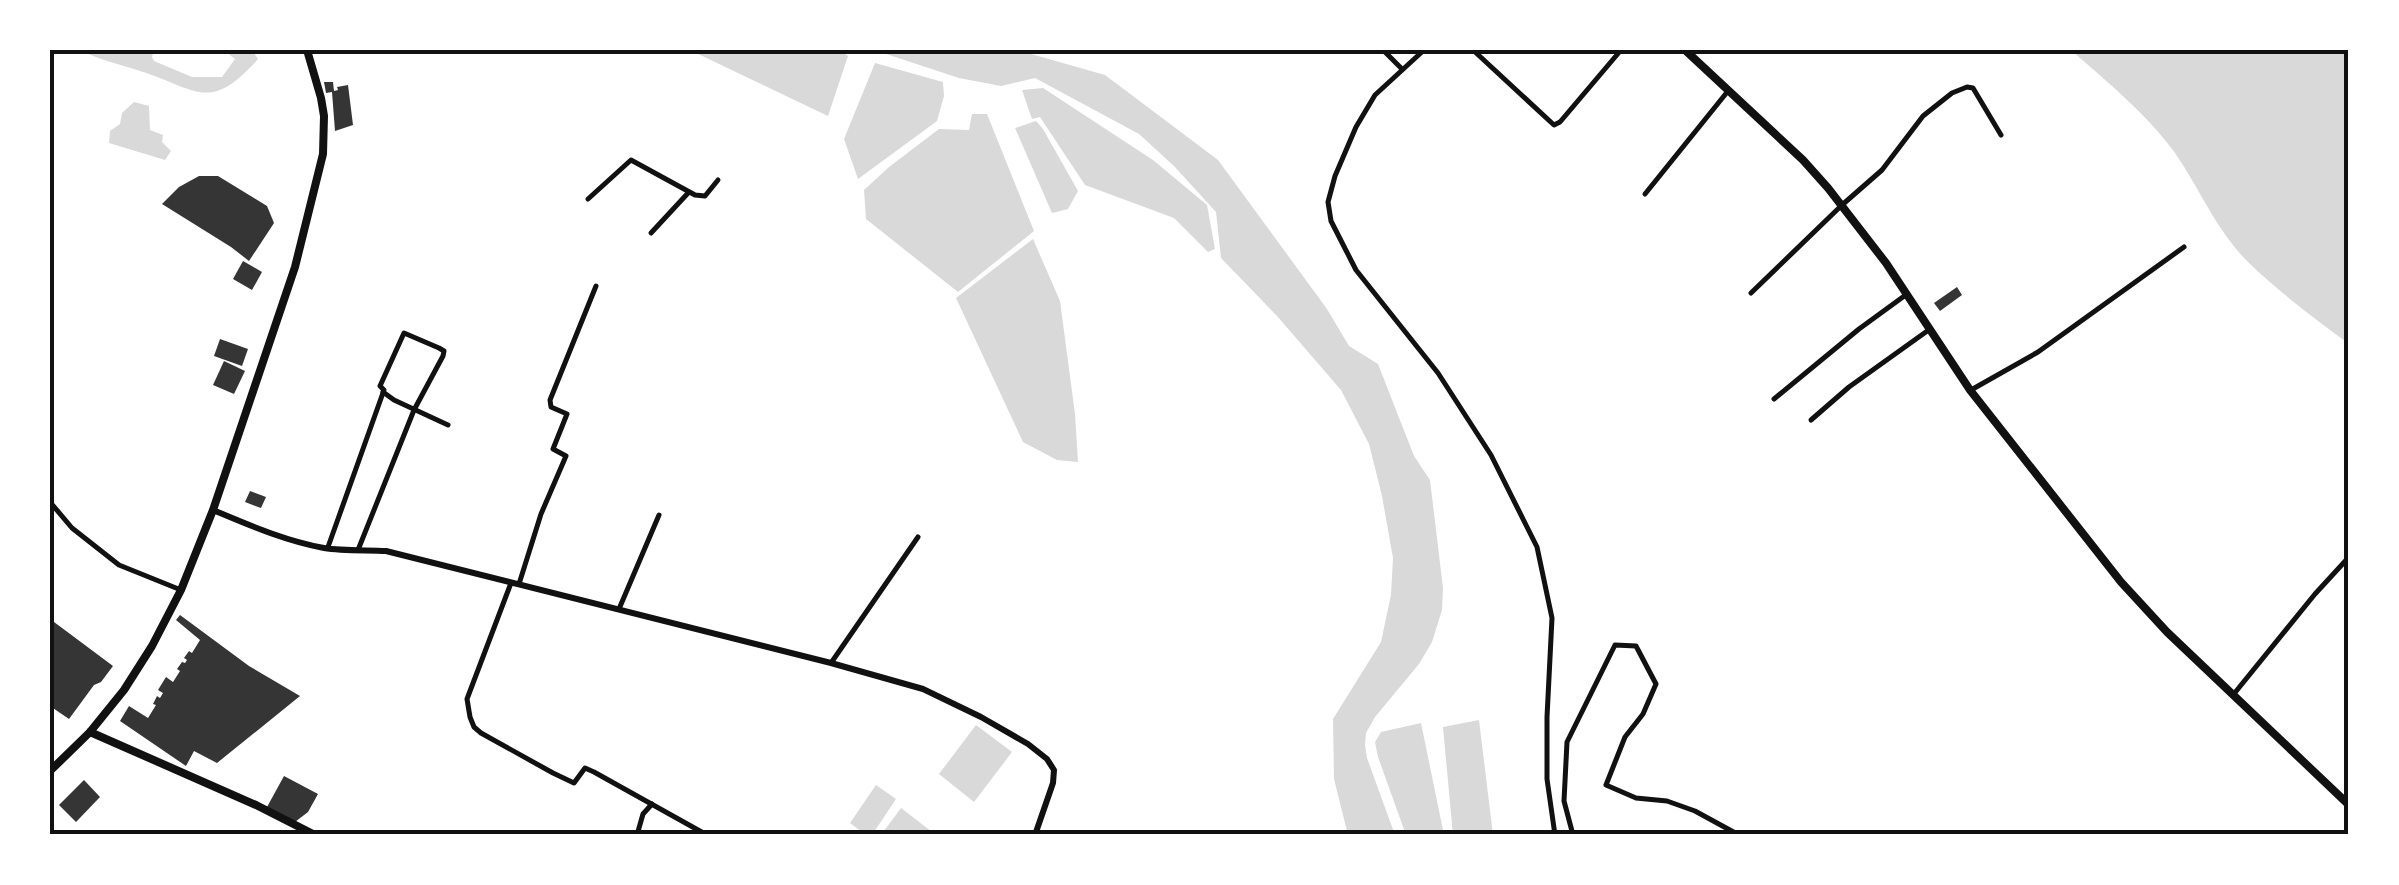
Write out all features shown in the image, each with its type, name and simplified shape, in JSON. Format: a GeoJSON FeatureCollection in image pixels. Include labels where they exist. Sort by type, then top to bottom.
{"type":"FeatureCollection","features":[{"type":"Feature","properties":{"kind":"main road"},"geometry":{"type":"LineString","coordinates":[[50,770],[90,732],[146,655],[181,590],[213,510],[296,267],[323,154],[324,116],[307,50]]}},
{"type":"Feature","properties":{"kind":"main road"},"geometry":{"type":"LineString","coordinates":[[1685,50],[1803,160],[1842,204],[1970,390],[2121,582],[2167,632],[2349,804]]}},
{"type":"Feature","properties":{"kind":"main road"},"geometry":{"type":"LineString","coordinates":[[90,732],[315,835]]}},
{"type":"Feature","properties":{"kind":"street"},"geometry":{"type":"LineString","coordinates":[[1383,50],[1402,70]]}},
{"type":"Feature","properties":{"kind":"street"},"geometry":{"type":"LineString","coordinates":[[1424,50],[1374,95],[1356,127],[1328,202],[1331,221],[1356,270],[1438,373],[1492,454],[1537,547],[1552,618],[1546,717],[1547,779],[1555,835]]}},
{"type":"Feature","properties":{"kind":"street"},"geometry":{"type":"LineString","coordinates":[[1474,50],[1554,124],[1560,122],[1621,50]]}},
{"type":"Feature","properties":{"kind":"street"},"geometry":{"type":"LineString","coordinates":[[1751,293],[1882,170],[1923,116],[1952,93],[1973,88],[2001,135]]}},
{"type":"Feature","properties":{"kind":"street"},"geometry":{"type":"LineString","coordinates":[[1645,194],[1728,91]]}},
{"type":"Feature","properties":{"kind":"street"},"geometry":{"type":"LineString","coordinates":[[588,200],[631,160],[689,192],[704,196],[718,180]]}},
{"type":"Feature","properties":{"kind":"street"},"geometry":{"type":"LineString","coordinates":[[651,234],[689,192]]}},
{"type":"Feature","properties":{"kind":"street"},"geometry":{"type":"LineString","coordinates":[[1970,390],[2038,352],[2184,247]]}},
{"type":"Feature","properties":{"kind":"street"},"geometry":{"type":"LineString","coordinates":[[596,286],[550,400],[552,407],[567,414],[553,448],[566,456],[467,699],[470,717],[481,733],[553,774],[574,782],[586,768],[707,835]]}},
{"type":"Feature","properties":{"kind":"street"},"geometry":{"type":"LineString","coordinates":[[1774,400],[1907,294]]}},
{"type":"Feature","properties":{"kind":"street"},"geometry":{"type":"LineString","coordinates":[[1811,420],[1849,387],[1930,329]]}},
{"type":"Feature","properties":{"kind":"street"},"geometry":{"type":"LineString","coordinates":[[358,550],[414,410],[443,356],[444,351],[439,348],[404,333],[380,386],[383,392],[414,410],[448,426]]}},
{"type":"Feature","properties":{"kind":"street"},"geometry":{"type":"LineString","coordinates":[[328,549],[383,392]]}},
{"type":"Feature","properties":{"kind":"street"},"geometry":{"type":"LineString","coordinates":[[50,502],[72,528],[119,565],[181,590]]}},
{"type":"Feature","properties":{"kind":"street"},"geometry":{"type":"LineString","coordinates":[[213,510],[257,529],[328,549],[386,551],[923,690],[981,717],[1047,759],[1054,770],[1053,783],[1034,835]]}},
{"type":"Feature","properties":{"kind":"street"},"geometry":{"type":"LineString","coordinates":[[618,611],[659,515]]}},
{"type":"Feature","properties":{"kind":"street"},"geometry":{"type":"LineString","coordinates":[[831,664],[918,537]]}},
{"type":"Feature","properties":{"kind":"street"},"geometry":{"type":"LineString","coordinates":[[2233,695],[2349,557]]}},
{"type":"Feature","properties":{"kind":"street"},"geometry":{"type":"LineString","coordinates":[[1573,835],[1564,800],[1567,742],[1615,645],[1636,646],[1656,684],[1643,714],[1625,737],[1606,785],[1636,798],[1667,801],[1695,810],[1738,835]]}},
{"type":"Feature","properties":{"kind":"street"},"geometry":{"type":"LineString","coordinates":[[637,835],[642,814],[652,804]]}},
{"type":"Feature","properties":{"kind":"shaded area"},"geometry":{"type":"Polygon","coordinates":[[[80,50],[154,50],[154,61],[192,77],[222,77],[235,59],[224,50],[252,50],[258,59],[227,87],[202,92],[80,50]]]}},
{"type":"Feature","properties":{"kind":"shaded area"},"geometry":{"type":"Polygon","coordinates":[[[690,50],[839,50],[848,56],[828,116],[690,50]]]}},
{"type":"Feature","properties":{"kind":"shaded area"},"geometry":{"type":"Polygon","coordinates":[[[874,50],[1017,50],[1105,75],[1218,160],[1327,309],[1349,346],[1378,364],[1414,456],[1430,480],[1443,588],[1442,610],[1432,642],[1366,733],[1367,758],[1395,835],[1348,835],[1334,779],[1333,719],[1381,642],[1391,595],[1393,558],[1369,444],[1341,390],[1221,258],[1216,212],[1139,134],[1035,78],[1001,86],[959,78],[874,50]]]}},
{"type":"Feature","properties":{"kind":"shaded area"},"geometry":{"type":"Polygon","coordinates":[[[2071,50],[2349,50],[2349,344],[2248,262],[2227,237],[2164,139],[2071,50]]]}},
{"type":"Feature","properties":{"kind":"shaded area"},"geometry":{"type":"Polygon","coordinates":[[[875,63],[943,82],[944,96],[937,121],[858,179],[844,139],[875,63]]]}},
{"type":"Feature","properties":{"kind":"shaded area"},"geometry":{"type":"Polygon","coordinates":[[[1043,88],[1153,160],[1207,205],[1215,249],[1208,252],[1174,218],[1085,185],[1040,117],[1032,119],[1022,90],[1043,88]]]}},
{"type":"Feature","properties":{"kind":"shaded area"},"geometry":{"type":"Polygon","coordinates":[[[134,102],[149,106],[150,130],[163,135],[162,142],[171,151],[165,160],[109,143],[110,131],[120,124],[122,113],[134,102]]]}},
{"type":"Feature","properties":{"kind":"shaded area"},"geometry":{"type":"Polygon","coordinates":[[[972,114],[987,114],[1034,231],[958,292],[866,219],[864,190],[939,129],[969,130],[972,114]]]}},
{"type":"Feature","properties":{"kind":"shaded area"},"geometry":{"type":"Polygon","coordinates":[[[1036,121],[1078,191],[1068,209],[1052,213],[1015,128],[1036,121]]]}},
{"type":"Feature","properties":{"kind":"shaded area"},"geometry":{"type":"Polygon","coordinates":[[[1033,239],[1060,301],[1078,462],[1057,460],[1023,442],[956,298],[1033,239]]]}},
{"type":"Feature","properties":{"kind":"shaded area"},"geometry":{"type":"Polygon","coordinates":[[[1479,720],[1493,835],[1453,835],[1443,727],[1479,720]]]}},
{"type":"Feature","properties":{"kind":"shaded area"},"geometry":{"type":"Polygon","coordinates":[[[1421,723],[1444,835],[1406,835],[1378,757],[1375,742],[1381,732],[1421,723]]]}},
{"type":"Feature","properties":{"kind":"shaded area"},"geometry":{"type":"Polygon","coordinates":[[[976,725],[1012,752],[974,802],[939,774],[976,725]]]}},
{"type":"Feature","properties":{"kind":"shaded area"},"geometry":{"type":"Polygon","coordinates":[[[876,785],[896,799],[872,835],[866,835],[850,823],[876,785]]]}},
{"type":"Feature","properties":{"kind":"shaded area"},"geometry":{"type":"Polygon","coordinates":[[[901,808],[936,835],[881,835],[901,808]]]}},
{"type":"Feature","properties":{"kind":"building"},"geometry":{"type":"Polygon","coordinates":[[[324,82],[333,82],[334,91],[348,85],[353,125],[335,131],[332,92],[326,93],[324,82]]]}},
{"type":"Feature","properties":{"kind":"building"},"geometry":{"type":"Polygon","coordinates":[[[199,176],[218,176],[267,206],[274,223],[249,261],[162,204],[179,187],[199,176]]]}},
{"type":"Feature","properties":{"kind":"building"},"geometry":{"type":"Polygon","coordinates":[[[243,261],[262,272],[252,290],[233,279],[243,261]]]}},
{"type":"Feature","properties":{"kind":"building"},"geometry":{"type":"Polygon","coordinates":[[[1957,287],[1962,295],[1940,311],[1934,303],[1957,287]]]}},
{"type":"Feature","properties":{"kind":"building"},"geometry":{"type":"Polygon","coordinates":[[[220,339],[248,349],[242,366],[214,356],[220,339]]]}},
{"type":"Feature","properties":{"kind":"building"},"geometry":{"type":"Polygon","coordinates":[[[224,361],[245,371],[234,394],[213,385],[224,361]]]}},
{"type":"Feature","properties":{"kind":"building"},"geometry":{"type":"Polygon","coordinates":[[[250,491],[266,497],[261,508],[245,502],[250,491]]]}},
{"type":"Feature","properties":{"kind":"building"},"geometry":{"type":"Polygon","coordinates":[[[180,615],[249,666],[300,696],[217,763],[194,751],[186,766],[120,721],[129,706],[148,718],[157,696],[160,698],[163,693],[158,690],[166,677],[173,682],[180,671],[177,669],[187,660],[184,658],[200,640],[176,620],[180,615]]]}},
{"type":"Feature","properties":{"kind":"building"},"geometry":{"type":"Polygon","coordinates":[[[50,619],[113,666],[69,719],[50,706],[50,619]]]}},
{"type":"Feature","properties":{"kind":"building"},"geometry":{"type":"Polygon","coordinates":[[[284,776],[318,794],[308,812],[295,822],[267,807],[284,776]]]}},
{"type":"Feature","properties":{"kind":"building"},"geometry":{"type":"Polygon","coordinates":[[[84,780],[100,797],[76,822],[59,805],[84,780]]]}}]}
